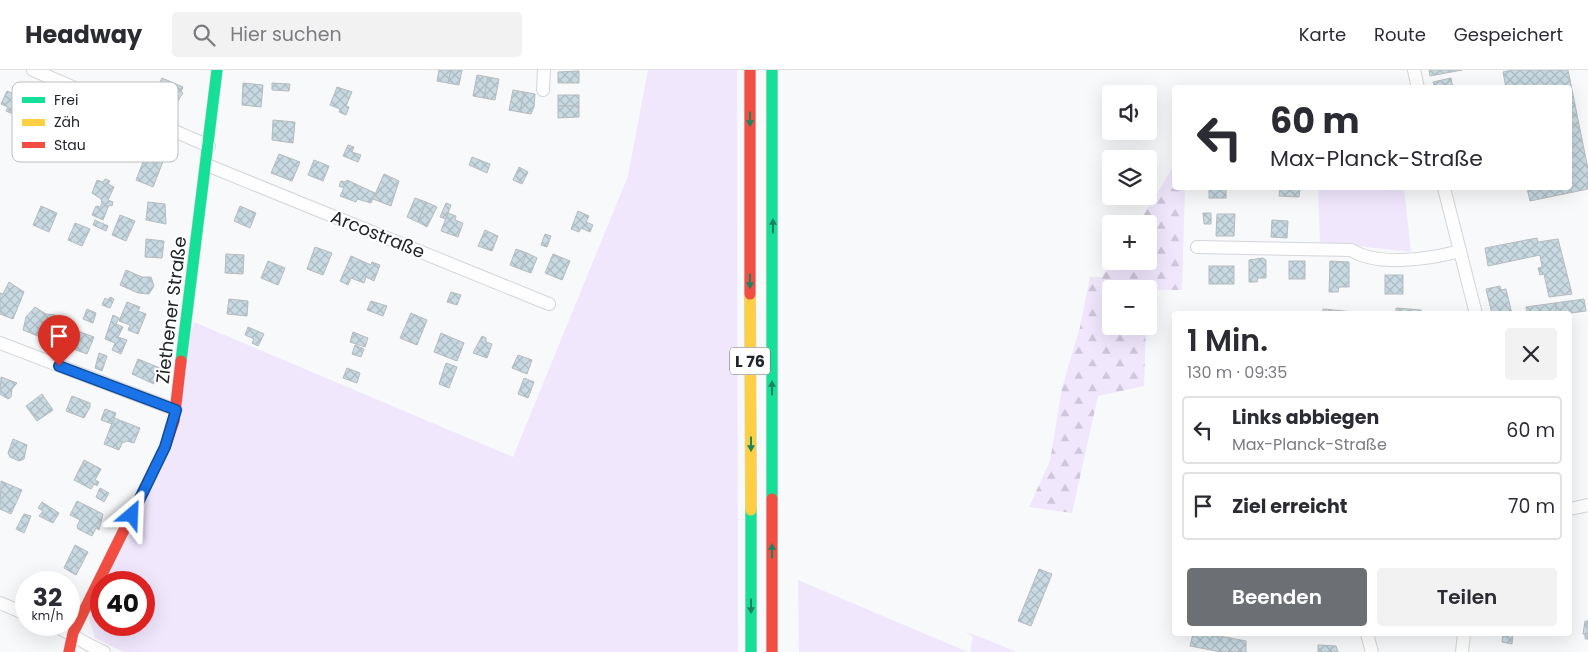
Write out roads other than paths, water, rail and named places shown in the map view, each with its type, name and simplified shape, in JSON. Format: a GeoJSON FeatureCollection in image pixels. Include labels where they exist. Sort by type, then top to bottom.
{"type":"FeatureCollection","features":[{"type":"Feature","properties":{"kind":"main road","name":"Ziethener Straße"},"geometry":{"type":"LineString","coordinates":[[80,619],[165,447],[176,410],[217,70]]}},
{"type":"Feature","properties":{"kind":"main road","name":"L 76"},"geometry":{"type":"LineString","coordinates":[[750,70],[751,652]]}},
{"type":"Feature","properties":{"kind":"main road","name":"L 76"},"geometry":{"type":"LineString","coordinates":[[772,70],[772,652]]}},
{"type":"Feature","properties":{"kind":"main road","name":"Ziethener Straße"},"geometry":{"type":"LineString","coordinates":[[69,652],[72,636]]}},
{"type":"Feature","properties":{"kind":"street"},"geometry":{"type":"LineString","coordinates":[[32,70],[60,82]]}},
{"type":"Feature","properties":{"kind":"street"},"geometry":{"type":"LineString","coordinates":[[543,90],[544,70]]}},
{"type":"Feature","properties":{"kind":"street"},"geometry":{"type":"LineString","coordinates":[[1414,70],[1417,85]]}},
{"type":"Feature","properties":{"kind":"street"},"geometry":{"type":"LineString","coordinates":[[178,133],[209,146]]}},
{"type":"Feature","properties":{"kind":"street","name":"Arcostraße"},"geometry":{"type":"LineString","coordinates":[[207,165],[549,304]]}},
{"type":"Feature","properties":{"kind":"street"},"geometry":{"type":"LineString","coordinates":[[1445,190],[1475,311]]}},
{"type":"Feature","properties":{"kind":"street"},"geometry":{"type":"LineString","coordinates":[[1197,247],[1351,250],[1364,258],[1427,260],[1460,251]]}},
{"type":"Feature","properties":{"kind":"street"},"geometry":{"type":"LineString","coordinates":[[0,343],[176,410]]}},
{"type":"Feature","properties":{"kind":"street"},"geometry":{"type":"LineString","coordinates":[[1572,509],[1588,505]]}},
{"type":"Feature","properties":{"kind":"street"},"geometry":{"type":"LineString","coordinates":[[0,603],[15,609]]}},
{"type":"Feature","properties":{"kind":"street"},"geometry":{"type":"LineString","coordinates":[[77,636],[93,648],[104,652]]}},
{"type":"Feature","properties":{"kind":"street"},"geometry":{"type":"LineString","coordinates":[[1368,636],[1372,652]]}},
{"type":"Feature","properties":{"kind":"street"},"geometry":{"type":"LineString","coordinates":[[1462,652],[1464,636]]}}]}
